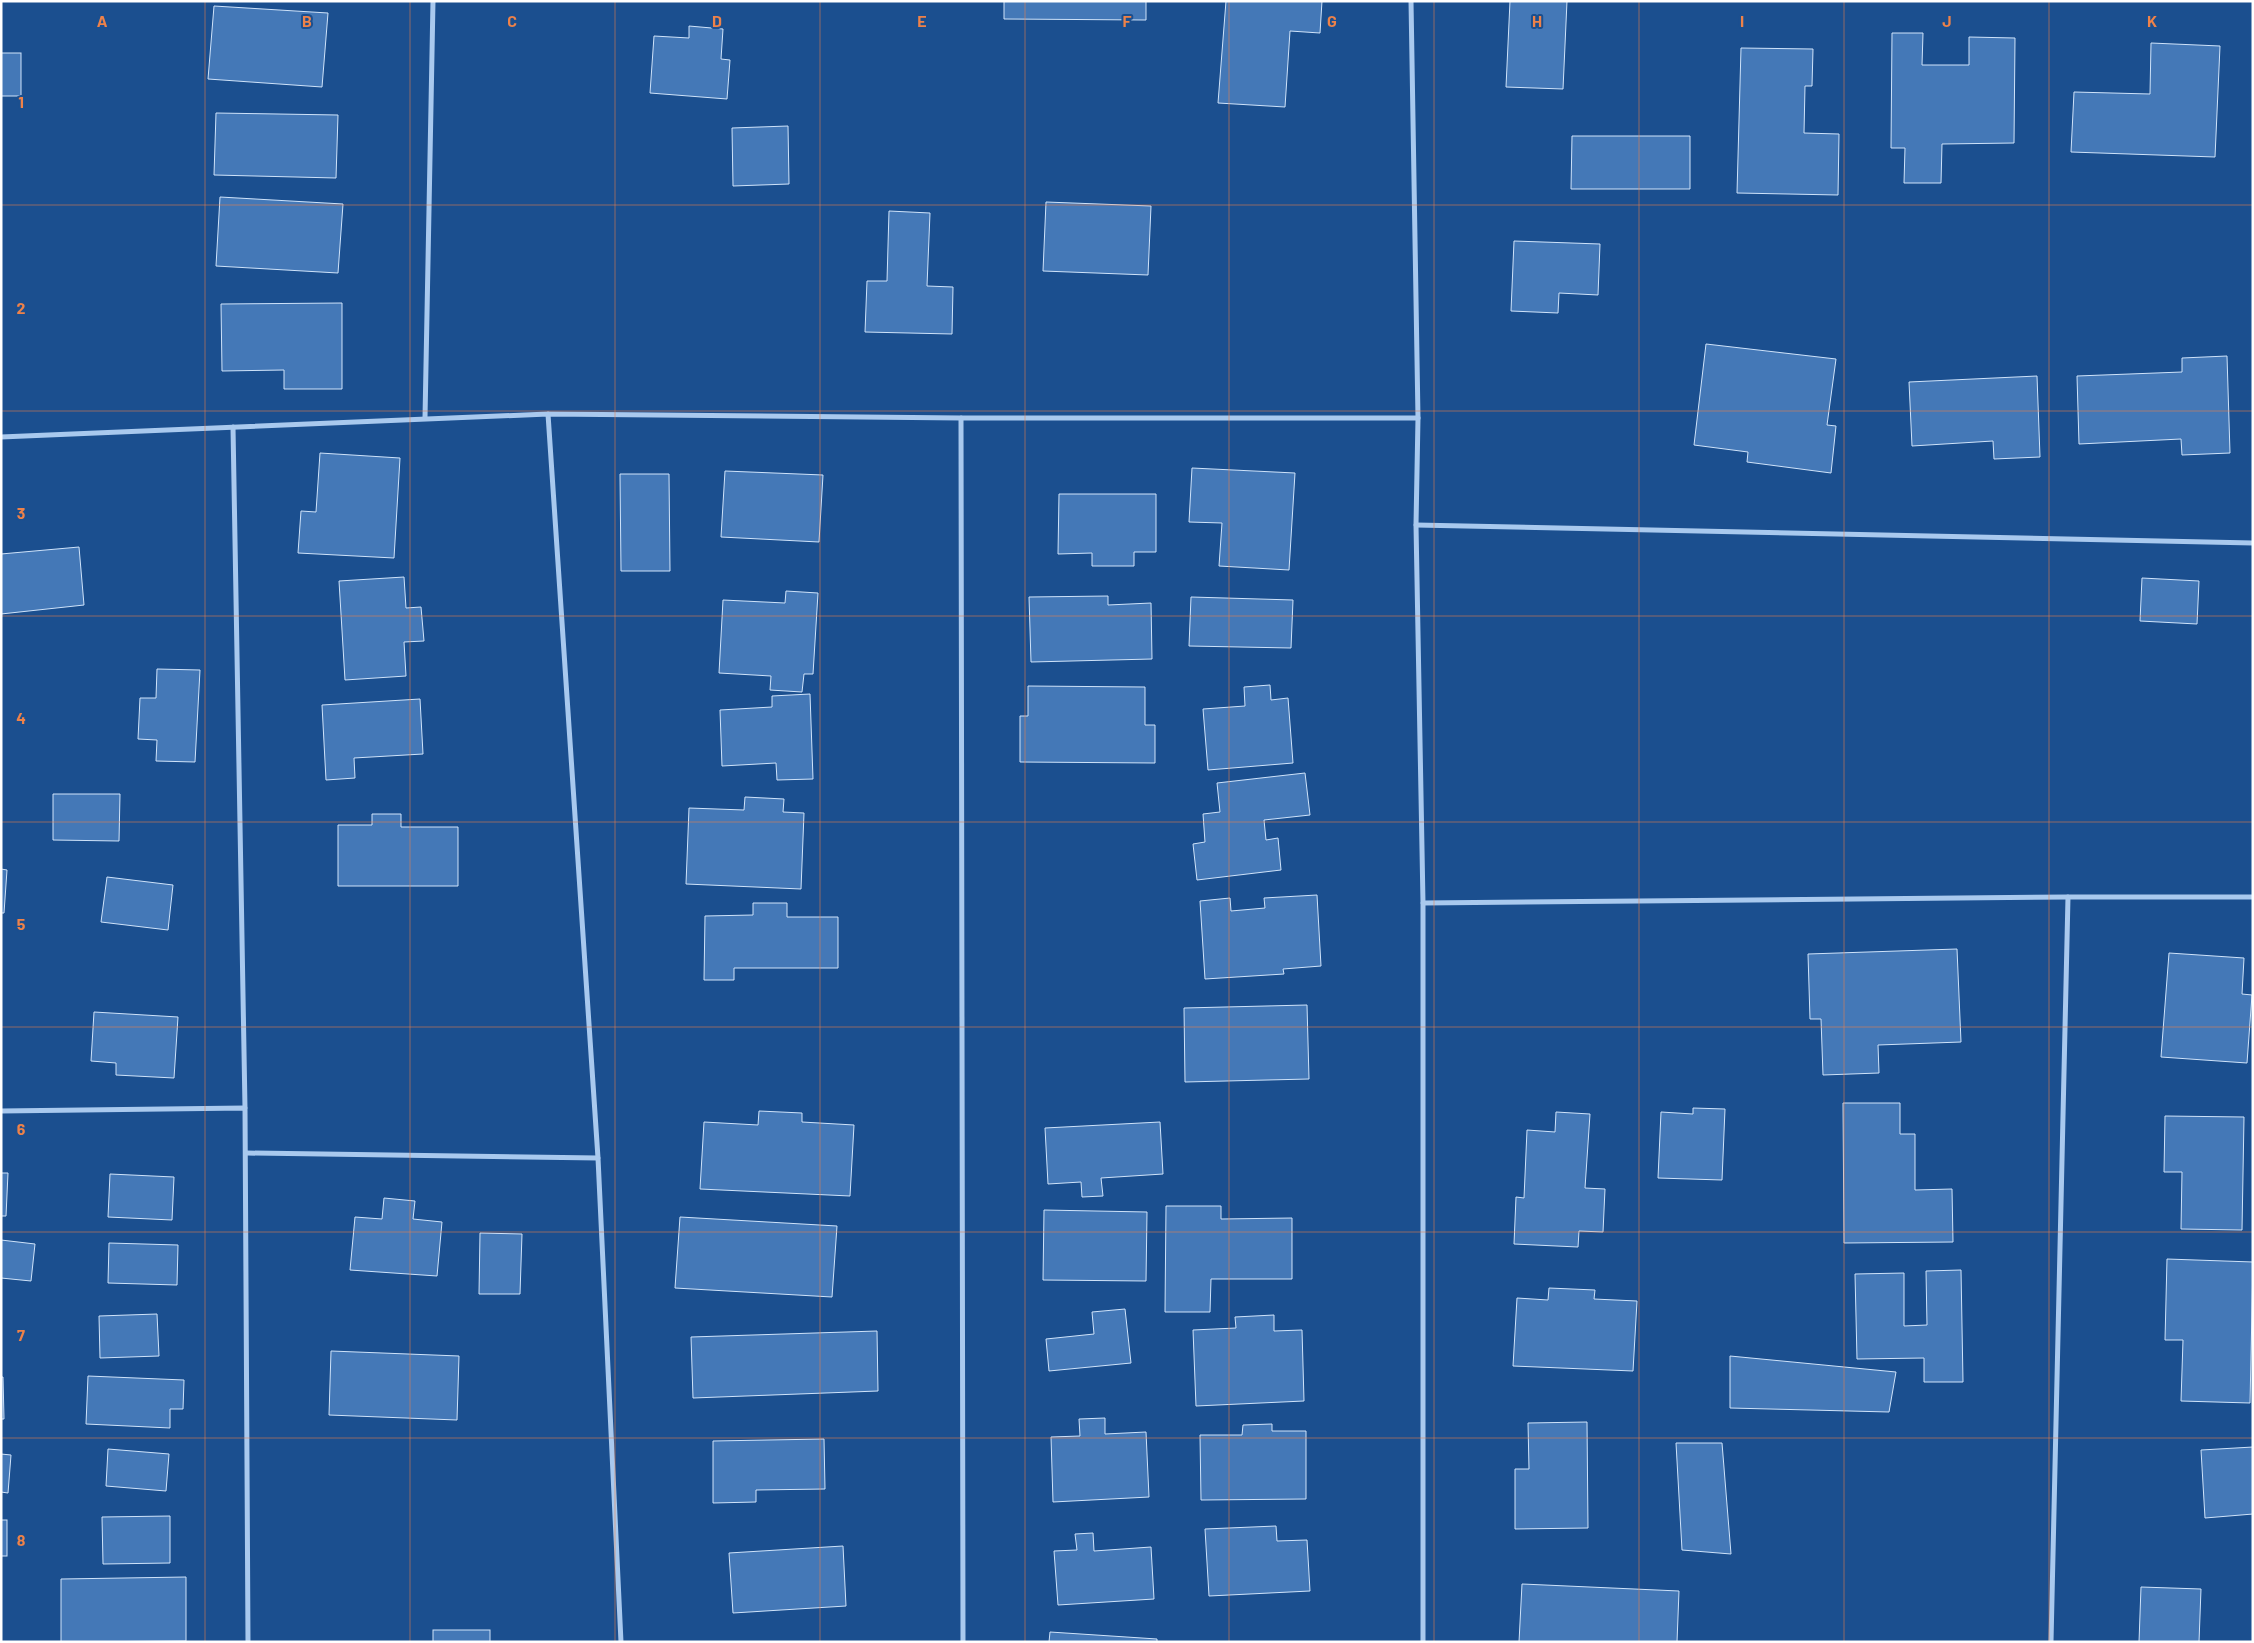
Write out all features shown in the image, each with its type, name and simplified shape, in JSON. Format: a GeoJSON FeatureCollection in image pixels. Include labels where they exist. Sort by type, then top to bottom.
{"type":"FeatureCollection","features":[{"type":"Feature","properties":{"kind":"street"},"geometry":{"type":"LineString","coordinates":[[424,418],[433,1]]}},
{"type":"Feature","properties":{"kind":"street"},"geometry":{"type":"LineString","coordinates":[[1411,1],[1418,418],[1416,525],[1423,903],[1423,1642]]}},
{"type":"Feature","properties":{"kind":"street"},"geometry":{"type":"LineString","coordinates":[[548,414],[598,1158],[621,1642]]}},
{"type":"Feature","properties":{"kind":"street"},"geometry":{"type":"LineString","coordinates":[[1,437],[548,414],[961,418],[1418,418]]}},
{"type":"Feature","properties":{"kind":"street"},"geometry":{"type":"LineString","coordinates":[[961,418],[963,1642]]}},
{"type":"Feature","properties":{"kind":"street"},"geometry":{"type":"LineString","coordinates":[[233,427],[247,1153],[248,1642]]}},
{"type":"Feature","properties":{"kind":"street"},"geometry":{"type":"LineString","coordinates":[[1416,525],[2253,543]]}},
{"type":"Feature","properties":{"kind":"street"},"geometry":{"type":"LineString","coordinates":[[1423,903],[2068,897],[2253,898]]}},
{"type":"Feature","properties":{"kind":"street"},"geometry":{"type":"LineString","coordinates":[[2051,1642],[2068,897]]}},
{"type":"Feature","properties":{"kind":"street"},"geometry":{"type":"LineString","coordinates":[[1,1111],[245,1108]]}},
{"type":"Feature","properties":{"kind":"street"},"geometry":{"type":"LineString","coordinates":[[247,1153],[598,1158]]}},
{"type":"Feature","properties":{"kind":"building"},"geometry":{"type":"Polygon","coordinates":[[[1004,1],[1146,1],[1146,20],[1004,19],[1004,1]]]}},
{"type":"Feature","properties":{"kind":"building"},"geometry":{"type":"Polygon","coordinates":[[[1226,1],[1322,1],[1320,33],[1290,31],[1285,107],[1218,103],[1226,1]]]}},
{"type":"Feature","properties":{"kind":"building"},"geometry":{"type":"Polygon","coordinates":[[[1510,1],[1567,1],[1563,89],[1506,87],[1510,1]]]}},
{"type":"Feature","properties":{"kind":"building"},"geometry":{"type":"Polygon","coordinates":[[[214,6],[328,13],[322,87],[208,79],[214,6]]]}},
{"type":"Feature","properties":{"kind":"building"},"geometry":{"type":"Polygon","coordinates":[[[689,26],[723,29],[721,59],[730,60],[727,99],[650,93],[654,36],[689,38],[689,26]]]}},
{"type":"Feature","properties":{"kind":"building"},"geometry":{"type":"Polygon","coordinates":[[[1892,33],[1923,33],[1922,65],[1969,65],[1969,37],[2015,38],[2014,143],[1942,144],[1941,183],[1904,183],[1905,148],[1891,148],[1892,33]]]}},
{"type":"Feature","properties":{"kind":"building"},"geometry":{"type":"Polygon","coordinates":[[[2151,43],[2220,46],[2215,157],[2071,152],[2074,92],[2150,94],[2151,43]]]}},
{"type":"Feature","properties":{"kind":"building"},"geometry":{"type":"Polygon","coordinates":[[[1741,48],[1813,49],[1812,86],[1805,86],[1804,133],[1839,134],[1838,195],[1737,193],[1741,48]]]}},
{"type":"Feature","properties":{"kind":"building"},"geometry":{"type":"Polygon","coordinates":[[[1,53],[21,53],[21,96],[1,96],[1,53]]]}},
{"type":"Feature","properties":{"kind":"building"},"geometry":{"type":"Polygon","coordinates":[[[216,113],[338,115],[336,178],[214,175],[216,113]]]}},
{"type":"Feature","properties":{"kind":"building"},"geometry":{"type":"Polygon","coordinates":[[[788,126],[789,184],[733,186],[732,128],[788,126]]]}},
{"type":"Feature","properties":{"kind":"building"},"geometry":{"type":"Polygon","coordinates":[[[1572,136],[1690,136],[1690,189],[1571,189],[1572,136]]]}},
{"type":"Feature","properties":{"kind":"building"},"geometry":{"type":"Polygon","coordinates":[[[220,197],[343,204],[338,273],[216,266],[220,197]]]}},
{"type":"Feature","properties":{"kind":"building"},"geometry":{"type":"Polygon","coordinates":[[[1046,202],[1151,206],[1148,275],[1043,271],[1046,202]]]}},
{"type":"Feature","properties":{"kind":"building"},"geometry":{"type":"Polygon","coordinates":[[[889,211],[930,213],[927,286],[953,287],[952,334],[865,332],[867,281],[887,281],[889,211]]]}},
{"type":"Feature","properties":{"kind":"building"},"geometry":{"type":"Polygon","coordinates":[[[1514,241],[1600,244],[1598,295],[1559,293],[1558,313],[1511,311],[1514,241]]]}},
{"type":"Feature","properties":{"kind":"building"},"geometry":{"type":"Polygon","coordinates":[[[342,303],[342,389],[284,389],[284,370],[222,371],[221,304],[342,303]]]}},
{"type":"Feature","properties":{"kind":"building"},"geometry":{"type":"Polygon","coordinates":[[[1706,344],[1836,359],[1827,425],[1836,426],[1831,473],[1747,462],[1748,452],[1694,445],[1706,344]]]}},
{"type":"Feature","properties":{"kind":"building"},"geometry":{"type":"Polygon","coordinates":[[[2227,356],[2230,453],[2182,455],[2181,439],[2079,444],[2077,376],[2182,372],[2182,358],[2227,356]]]}},
{"type":"Feature","properties":{"kind":"building"},"geometry":{"type":"Polygon","coordinates":[[[2037,376],[2040,457],[1994,459],[1993,441],[1912,446],[1909,382],[2037,376]]]}},
{"type":"Feature","properties":{"kind":"building"},"geometry":{"type":"Polygon","coordinates":[[[320,453],[400,458],[394,558],[298,553],[301,511],[316,512],[320,453]]]}},
{"type":"Feature","properties":{"kind":"building"},"geometry":{"type":"Polygon","coordinates":[[[1192,468],[1295,473],[1289,570],[1219,566],[1222,523],[1189,522],[1192,468]]]}},
{"type":"Feature","properties":{"kind":"building"},"geometry":{"type":"Polygon","coordinates":[[[725,471],[823,475],[819,542],[721,537],[725,471]]]}},
{"type":"Feature","properties":{"kind":"building"},"geometry":{"type":"Polygon","coordinates":[[[620,474],[669,474],[670,571],[621,571],[620,474]]]}},
{"type":"Feature","properties":{"kind":"building"},"geometry":{"type":"Polygon","coordinates":[[[1059,494],[1156,494],[1156,552],[1134,552],[1134,566],[1092,566],[1092,553],[1058,554],[1059,494]]]}},
{"type":"Feature","properties":{"kind":"building"},"geometry":{"type":"Polygon","coordinates":[[[79,547],[84,605],[1,614],[1,554],[79,547]]]}},
{"type":"Feature","properties":{"kind":"building"},"geometry":{"type":"Polygon","coordinates":[[[404,577],[406,608],[421,607],[424,641],[404,642],[406,676],[345,680],[339,581],[404,577]]]}},
{"type":"Feature","properties":{"kind":"building"},"geometry":{"type":"Polygon","coordinates":[[[2142,578],[2199,581],[2197,624],[2140,621],[2142,578]]]}},
{"type":"Feature","properties":{"kind":"building"},"geometry":{"type":"Polygon","coordinates":[[[786,591],[818,593],[813,674],[804,674],[802,692],[770,690],[771,676],[719,673],[723,600],[785,603],[786,591]]]}},
{"type":"Feature","properties":{"kind":"building"},"geometry":{"type":"Polygon","coordinates":[[[1108,596],[1108,605],[1151,603],[1152,659],[1031,662],[1029,597],[1108,596]]]}},
{"type":"Feature","properties":{"kind":"building"},"geometry":{"type":"Polygon","coordinates":[[[1191,597],[1293,600],[1291,648],[1189,646],[1191,597]]]}},
{"type":"Feature","properties":{"kind":"building"},"geometry":{"type":"Polygon","coordinates":[[[157,669],[200,670],[195,762],[156,761],[157,740],[138,739],[140,698],[156,698],[157,669]]]}},
{"type":"Feature","properties":{"kind":"building"},"geometry":{"type":"Polygon","coordinates":[[[1270,685],[1271,700],[1288,698],[1293,763],[1208,770],[1203,709],[1245,706],[1244,687],[1270,685]]]}},
{"type":"Feature","properties":{"kind":"building"},"geometry":{"type":"Polygon","coordinates":[[[1028,686],[1145,687],[1145,725],[1155,725],[1155,763],[1020,762],[1020,716],[1028,716],[1028,686]]]}},
{"type":"Feature","properties":{"kind":"building"},"geometry":{"type":"Polygon","coordinates":[[[810,694],[813,779],[777,780],[776,763],[722,766],[720,710],[772,707],[772,696],[810,694]]]}},
{"type":"Feature","properties":{"kind":"building"},"geometry":{"type":"Polygon","coordinates":[[[420,699],[423,754],[354,758],[355,778],[326,780],[322,705],[420,699]]]}},
{"type":"Feature","properties":{"kind":"building"},"geometry":{"type":"Polygon","coordinates":[[[1305,773],[1310,815],[1264,820],[1266,840],[1278,838],[1281,870],[1197,880],[1193,844],[1205,842],[1203,814],[1220,812],[1217,783],[1305,773]]]}},
{"type":"Feature","properties":{"kind":"building"},"geometry":{"type":"Polygon","coordinates":[[[53,794],[120,794],[119,841],[53,840],[53,794]]]}},
{"type":"Feature","properties":{"kind":"building"},"geometry":{"type":"Polygon","coordinates":[[[745,797],[784,799],[783,812],[804,813],[801,889],[686,884],[689,808],[744,810],[745,797]]]}},
{"type":"Feature","properties":{"kind":"building"},"geometry":{"type":"Polygon","coordinates":[[[372,814],[401,814],[401,827],[458,827],[458,886],[338,886],[338,825],[372,825],[372,814]]]}},
{"type":"Feature","properties":{"kind":"building"},"geometry":{"type":"Polygon","coordinates":[[[1,869],[7,870],[4,913],[1,913],[1,869]]]}},
{"type":"Feature","properties":{"kind":"building"},"geometry":{"type":"Polygon","coordinates":[[[107,877],[173,885],[168,930],[101,922],[107,877]]]}},
{"type":"Feature","properties":{"kind":"building"},"geometry":{"type":"Polygon","coordinates":[[[1317,895],[1321,966],[1283,969],[1284,974],[1205,979],[1200,901],[1230,898],[1231,911],[1265,908],[1264,898],[1317,895]]]}},
{"type":"Feature","properties":{"kind":"building"},"geometry":{"type":"Polygon","coordinates":[[[753,903],[787,903],[787,917],[838,917],[838,968],[734,968],[734,980],[704,980],[705,916],[753,915],[753,903]]]}},
{"type":"Feature","properties":{"kind":"building"},"geometry":{"type":"Polygon","coordinates":[[[1957,949],[1961,1042],[1878,1045],[1879,1073],[1823,1075],[1821,1019],[1810,1019],[1808,954],[1957,949]]]}},
{"type":"Feature","properties":{"kind":"building"},"geometry":{"type":"Polygon","coordinates":[[[2169,953],[2244,958],[2242,994],[2252,995],[2247,1063],[2161,1057],[2169,953]]]}},
{"type":"Feature","properties":{"kind":"building"},"geometry":{"type":"Polygon","coordinates":[[[1307,1005],[1309,1079],[1185,1082],[1184,1008],[1307,1005]]]}},
{"type":"Feature","properties":{"kind":"building"},"geometry":{"type":"Polygon","coordinates":[[[94,1012],[178,1017],[174,1078],[116,1075],[116,1063],[91,1061],[94,1012]]]}},
{"type":"Feature","properties":{"kind":"building"},"geometry":{"type":"Polygon","coordinates":[[[1843,1103],[1900,1103],[1900,1134],[1915,1134],[1915,1190],[1952,1189],[1953,1242],[1844,1243],[1843,1103]]]}},
{"type":"Feature","properties":{"kind":"building"},"geometry":{"type":"Polygon","coordinates":[[[1693,1108],[1725,1109],[1722,1180],[1658,1178],[1661,1112],[1693,1114],[1693,1108]]]}},
{"type":"Feature","properties":{"kind":"building"},"geometry":{"type":"Polygon","coordinates":[[[759,1111],[802,1113],[802,1122],[854,1125],[850,1196],[700,1189],[704,1122],[758,1125],[759,1111]]]}},
{"type":"Feature","properties":{"kind":"building"},"geometry":{"type":"Polygon","coordinates":[[[1556,1112],[1590,1114],[1585,1188],[1605,1189],[1603,1232],[1579,1231],[1578,1247],[1514,1244],[1516,1197],[1524,1198],[1527,1130],[1555,1132],[1556,1112]]]}},
{"type":"Feature","properties":{"kind":"building"},"geometry":{"type":"Polygon","coordinates":[[[2165,1116],[2244,1117],[2242,1230],[2181,1229],[2182,1172],[2164,1172],[2165,1116]]]}},
{"type":"Feature","properties":{"kind":"building"},"geometry":{"type":"Polygon","coordinates":[[[1160,1122],[1163,1174],[1101,1178],[1103,1196],[1082,1197],[1081,1182],[1048,1184],[1045,1128],[1160,1122]]]}},
{"type":"Feature","properties":{"kind":"building"},"geometry":{"type":"Polygon","coordinates":[[[1,1173],[8,1173],[6,1216],[1,1216],[1,1173]]]}},
{"type":"Feature","properties":{"kind":"building"},"geometry":{"type":"Polygon","coordinates":[[[110,1174],[174,1177],[172,1220],[108,1217],[110,1174]]]}},
{"type":"Feature","properties":{"kind":"building"},"geometry":{"type":"Polygon","coordinates":[[[384,1198],[415,1201],[413,1219],[442,1222],[437,1276],[350,1270],[355,1217],[382,1219],[384,1198]]]}},
{"type":"Feature","properties":{"kind":"building"},"geometry":{"type":"Polygon","coordinates":[[[1166,1206],[1221,1206],[1221,1219],[1292,1218],[1292,1279],[1211,1279],[1210,1312],[1165,1312],[1166,1206]]]}},
{"type":"Feature","properties":{"kind":"building"},"geometry":{"type":"Polygon","coordinates":[[[1044,1210],[1147,1212],[1146,1281],[1043,1280],[1044,1210]]]}},
{"type":"Feature","properties":{"kind":"building"},"geometry":{"type":"Polygon","coordinates":[[[680,1217],[837,1226],[832,1297],[675,1288],[680,1217]]]}},
{"type":"Feature","properties":{"kind":"building"},"geometry":{"type":"Polygon","coordinates":[[[480,1233],[522,1234],[520,1294],[479,1294],[480,1233]]]}},
{"type":"Feature","properties":{"kind":"building"},"geometry":{"type":"Polygon","coordinates":[[[1,1240],[35,1244],[31,1281],[1,1278],[1,1240]]]}},
{"type":"Feature","properties":{"kind":"building"},"geometry":{"type":"Polygon","coordinates":[[[109,1243],[178,1245],[177,1285],[108,1283],[109,1243]]]}},
{"type":"Feature","properties":{"kind":"building"},"geometry":{"type":"Polygon","coordinates":[[[2167,1259],[2253,1262],[2250,1403],[2181,1401],[2183,1340],[2165,1340],[2167,1259]]]}},
{"type":"Feature","properties":{"kind":"building"},"geometry":{"type":"Polygon","coordinates":[[[1961,1270],[1963,1382],[1924,1382],[1924,1358],[1857,1359],[1855,1274],[1904,1273],[1904,1326],[1927,1325],[1926,1271],[1961,1270]]]}},
{"type":"Feature","properties":{"kind":"building"},"geometry":{"type":"Polygon","coordinates":[[[1549,1288],[1595,1290],[1594,1299],[1637,1301],[1633,1371],[1513,1366],[1517,1298],[1548,1300],[1549,1288]]]}},
{"type":"Feature","properties":{"kind":"building"},"geometry":{"type":"Polygon","coordinates":[[[1125,1309],[1131,1363],[1049,1371],[1046,1339],[1094,1334],[1092,1312],[1125,1309]]]}},
{"type":"Feature","properties":{"kind":"building"},"geometry":{"type":"Polygon","coordinates":[[[157,1314],[159,1356],[100,1358],[99,1316],[157,1314]]]}},
{"type":"Feature","properties":{"kind":"building"},"geometry":{"type":"Polygon","coordinates":[[[1274,1315],[1274,1331],[1302,1330],[1304,1401],[1196,1406],[1193,1330],[1236,1328],[1235,1317],[1274,1315]]]}},
{"type":"Feature","properties":{"kind":"building"},"geometry":{"type":"Polygon","coordinates":[[[877,1331],[878,1391],[693,1398],[691,1337],[877,1331]]]}},
{"type":"Feature","properties":{"kind":"building"},"geometry":{"type":"Polygon","coordinates":[[[331,1351],[459,1356],[457,1420],[329,1415],[331,1351]]]}},
{"type":"Feature","properties":{"kind":"building"},"geometry":{"type":"Polygon","coordinates":[[[1730,1356],[1896,1372],[1889,1412],[1730,1408],[1730,1356]]]}},
{"type":"Feature","properties":{"kind":"building"},"geometry":{"type":"Polygon","coordinates":[[[88,1376],[184,1380],[183,1409],[170,1409],[170,1428],[86,1424],[88,1376]]]}},
{"type":"Feature","properties":{"kind":"building"},"geometry":{"type":"Polygon","coordinates":[[[1,1377],[3,1377],[4,1419],[1,1419],[1,1377]]]}},
{"type":"Feature","properties":{"kind":"building"},"geometry":{"type":"Polygon","coordinates":[[[1105,1418],[1105,1434],[1146,1432],[1149,1497],[1053,1502],[1051,1437],[1080,1436],[1079,1419],[1105,1418]]]}},
{"type":"Feature","properties":{"kind":"building"},"geometry":{"type":"Polygon","coordinates":[[[1587,1422],[1588,1528],[1515,1529],[1515,1469],[1529,1469],[1528,1423],[1587,1422]]]}},
{"type":"Feature","properties":{"kind":"building"},"geometry":{"type":"Polygon","coordinates":[[[1272,1424],[1272,1431],[1306,1431],[1306,1499],[1201,1500],[1200,1435],[1242,1435],[1243,1425],[1272,1424]]]}},
{"type":"Feature","properties":{"kind":"building"},"geometry":{"type":"Polygon","coordinates":[[[824,1439],[825,1489],[756,1490],[756,1502],[713,1503],[713,1441],[824,1439]]]}},
{"type":"Feature","properties":{"kind":"building"},"geometry":{"type":"Polygon","coordinates":[[[1676,1443],[1722,1443],[1731,1554],[1682,1550],[1676,1443]]]}},
{"type":"Feature","properties":{"kind":"building"},"geometry":{"type":"Polygon","coordinates":[[[2253,1447],[2253,1514],[2205,1518],[2201,1450],[2253,1447]]]}},
{"type":"Feature","properties":{"kind":"building"},"geometry":{"type":"Polygon","coordinates":[[[108,1449],[169,1454],[166,1491],[106,1486],[108,1449]]]}},
{"type":"Feature","properties":{"kind":"building"},"geometry":{"type":"Polygon","coordinates":[[[1,1454],[11,1455],[8,1493],[1,1492],[1,1454]]]}},
{"type":"Feature","properties":{"kind":"building"},"geometry":{"type":"Polygon","coordinates":[[[170,1516],[170,1563],[103,1564],[102,1517],[170,1516]]]}},
{"type":"Feature","properties":{"kind":"building"},"geometry":{"type":"Polygon","coordinates":[[[1,1520],[7,1520],[7,1556],[1,1556],[1,1520]]]}},
{"type":"Feature","properties":{"kind":"building"},"geometry":{"type":"Polygon","coordinates":[[[1276,1526],[1277,1541],[1307,1540],[1310,1591],[1209,1596],[1205,1529],[1276,1526]]]}},
{"type":"Feature","properties":{"kind":"building"},"geometry":{"type":"Polygon","coordinates":[[[1093,1533],[1094,1551],[1151,1547],[1154,1599],[1058,1605],[1054,1551],[1077,1550],[1075,1534],[1093,1533]]]}},
{"type":"Feature","properties":{"kind":"building"},"geometry":{"type":"Polygon","coordinates":[[[843,1546],[846,1606],[733,1613],[729,1553],[843,1546]]]}},
{"type":"Feature","properties":{"kind":"building"},"geometry":{"type":"Polygon","coordinates":[[[186,1577],[186,1641],[61,1642],[61,1579],[186,1577]]]}},
{"type":"Feature","properties":{"kind":"building"},"geometry":{"type":"Polygon","coordinates":[[[1522,1584],[1679,1591],[1677,1642],[1519,1642],[1522,1584]]]}},
{"type":"Feature","properties":{"kind":"building"},"geometry":{"type":"Polygon","coordinates":[[[2141,1587],[2201,1589],[2199,1642],[2139,1642],[2141,1587]]]}},
{"type":"Feature","properties":{"kind":"building"},"geometry":{"type":"Polygon","coordinates":[[[433,1630],[490,1630],[490,1642],[433,1642],[433,1630]]]}},
{"type":"Feature","properties":{"kind":"building"},"geometry":{"type":"Polygon","coordinates":[[[1050,1632],[1157,1639],[1157,1642],[1049,1642],[1050,1632]]]}}]}
